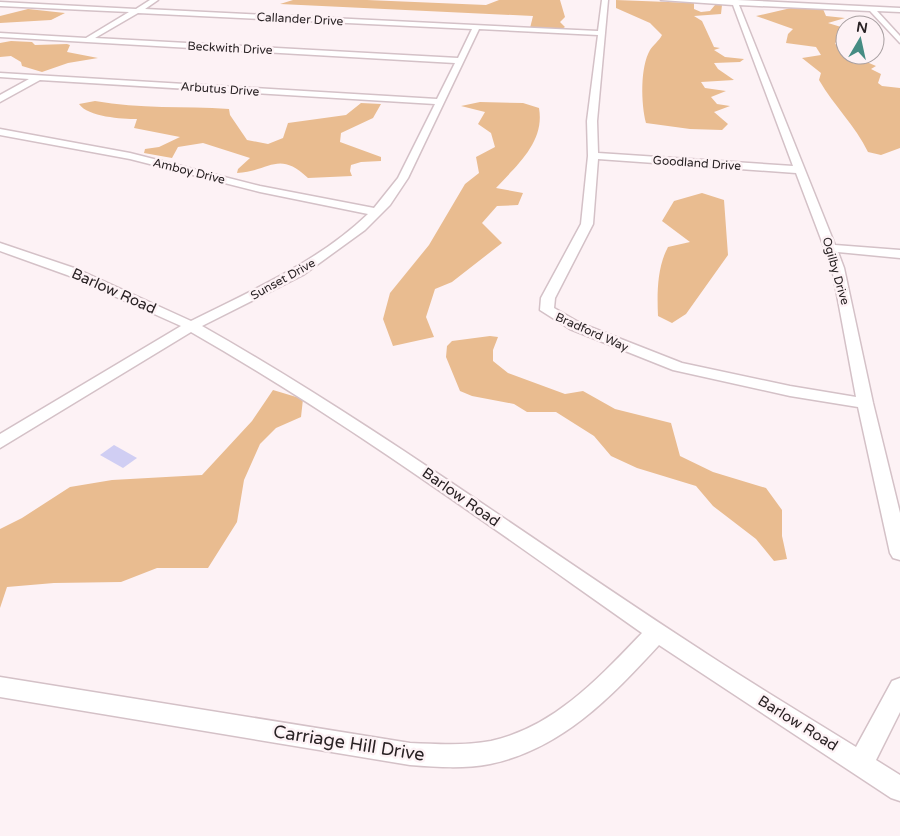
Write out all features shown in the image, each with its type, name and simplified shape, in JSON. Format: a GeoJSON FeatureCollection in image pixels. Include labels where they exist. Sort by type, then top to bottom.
{"type":"FeatureCollection","features":[{"type":"Feature","properties":{"kind":"street"},"geometry":{"type":"LineString","coordinates":[[87,40],[155,0]]}},
{"type":"Feature","properties":{"kind":"street","name":"Bradford Way"},"geometry":{"type":"LineString","coordinates":[[605,0],[592,121],[594,156],[587,224],[548,298],[547,310],[575,326],[678,366],[790,391],[864,403]]}},
{"type":"Feature","properties":{"kind":"street"},"geometry":{"type":"LineString","coordinates":[[664,0],[735,1],[900,10]]}},
{"type":"Feature","properties":{"kind":"street","name":"Ogilby Drive"},"geometry":{"type":"LineString","coordinates":[[735,1],[783,131],[832,248],[847,305],[864,403],[900,553]]}},
{"type":"Feature","properties":{"kind":"street","name":"Callander Drive"},"geometry":{"type":"LineString","coordinates":[[0,4],[600,33]]}},
{"type":"Feature","properties":{"kind":"street"},"geometry":{"type":"LineString","coordinates":[[871,8],[900,41]]}},
{"type":"Feature","properties":{"kind":"street","name":"Sunset Drive"},"geometry":{"type":"LineString","coordinates":[[0,442],[191,326],[298,272],[348,238],[377,212],[403,178],[477,28]]}},
{"type":"Feature","properties":{"kind":"street","name":"Beckwith Drive"},"geometry":{"type":"LineString","coordinates":[[0,35],[460,61]]}},
{"type":"Feature","properties":{"kind":"street","name":"Arbutus Drive"},"geometry":{"type":"LineString","coordinates":[[0,75],[440,102]]}},
{"type":"Feature","properties":{"kind":"street"},"geometry":{"type":"LineString","coordinates":[[0,99],[37,78]]}},
{"type":"Feature","properties":{"kind":"street","name":"Amboy Drive"},"geometry":{"type":"LineString","coordinates":[[0,132],[130,156],[260,189],[377,212]]}},
{"type":"Feature","properties":{"kind":"street","name":"Goodland Drive"},"geometry":{"type":"LineString","coordinates":[[594,156],[800,170]]}},
{"type":"Feature","properties":{"kind":"street","name":"Barlow Road"},"geometry":{"type":"LineString","coordinates":[[0,247],[72,272],[191,326],[272,372],[395,451],[657,632],[900,789]]}},
{"type":"Feature","properties":{"kind":"street"},"geometry":{"type":"LineString","coordinates":[[832,248],[900,254]]}},
{"type":"Feature","properties":{"kind":"street","name":"Carriage Hill Drive"},"geometry":{"type":"LineString","coordinates":[[0,687],[410,754],[436,756],[486,755],[518,746],[572,717],[586,706],[657,632]]}},
{"type":"Feature","properties":{"kind":"street"},"geometry":{"type":"LineString","coordinates":[[860,763],[875,740],[900,688]]}},
{"type":"Feature","properties":{"kind":"shaded area"},"geometry":{"type":"Polygon","coordinates":[[[293,0],[367,0],[486,5],[499,0],[560,0],[565,17],[560,22],[565,27],[562,29],[530,28],[533,16],[280,4],[293,0]]]}},
{"type":"Feature","properties":{"kind":"shaded area"},"geometry":{"type":"Polygon","coordinates":[[[616,0],[694,3],[694,9],[701,12],[710,11],[715,5],[722,5],[721,14],[694,16],[702,21],[714,47],[720,48],[714,50],[725,57],[744,59],[740,62],[714,63],[718,69],[734,80],[701,82],[705,88],[726,91],[711,97],[717,104],[730,106],[714,112],[728,124],[722,130],[690,129],[646,123],[642,96],[644,66],[650,50],[662,35],[650,23],[616,8],[616,0]]]}},
{"type":"Feature","properties":{"kind":"shaded area"},"geometry":{"type":"Polygon","coordinates":[[[791,8],[823,9],[826,16],[835,17],[835,21],[828,23],[835,25],[835,65],[874,65],[876,66],[871,69],[881,74],[878,83],[882,86],[900,88],[900,148],[881,155],[868,152],[857,133],[819,80],[821,73],[802,58],[821,55],[816,47],[786,43],[788,34],[793,29],[756,16],[791,8]]]}},
{"type":"Feature","properties":{"kind":"shaded area"},"geometry":{"type":"Polygon","coordinates":[[[28,9],[65,13],[51,20],[0,23],[0,16],[28,9]]]}},
{"type":"Feature","properties":{"kind":"shaded area"},"geometry":{"type":"Polygon","coordinates":[[[11,41],[32,42],[35,45],[67,44],[70,45],[67,52],[98,58],[68,63],[42,72],[22,66],[21,62],[11,56],[0,57],[0,43],[11,41]]]}},
{"type":"Feature","properties":{"kind":"shaded area"},"geometry":{"type":"Polygon","coordinates":[[[95,101],[145,106],[229,109],[230,115],[247,140],[268,144],[283,138],[288,123],[346,115],[361,103],[381,104],[373,118],[341,133],[340,142],[381,157],[381,161],[361,162],[351,165],[350,171],[352,176],[308,178],[289,165],[281,164],[237,173],[238,169],[250,158],[203,143],[178,147],[172,158],[144,153],[145,149],[159,147],[180,137],[134,128],[137,119],[114,118],[97,114],[90,112],[79,104],[95,101]]]}},
{"type":"Feature","properties":{"kind":"shaded area"},"geometry":{"type":"Polygon","coordinates":[[[480,102],[523,103],[539,108],[540,120],[534,142],[520,162],[496,188],[523,193],[518,205],[497,206],[482,223],[502,243],[452,282],[435,289],[426,317],[434,337],[393,346],[383,319],[390,293],[429,245],[465,184],[479,173],[476,157],[495,147],[491,133],[478,124],[485,112],[461,106],[480,102]]]}},
{"type":"Feature","properties":{"kind":"shaded area"},"geometry":{"type":"Polygon","coordinates":[[[702,193],[724,200],[728,255],[686,314],[672,323],[658,316],[658,290],[662,263],[668,247],[690,242],[662,221],[674,201],[702,193]]]}},
{"type":"Feature","properties":{"kind":"shaded area"},"geometry":{"type":"Polygon","coordinates":[[[490,336],[498,337],[493,350],[493,361],[508,373],[565,394],[583,391],[615,409],[671,423],[680,456],[713,472],[766,488],[782,510],[782,536],[787,559],[774,561],[756,539],[713,506],[696,486],[637,468],[611,456],[594,436],[556,412],[527,412],[514,404],[472,396],[460,391],[446,357],[447,346],[452,341],[490,336]]]}},
{"type":"Feature","properties":{"kind":"shaded area"},"geometry":{"type":"Polygon","coordinates":[[[273,390],[303,399],[301,417],[276,428],[260,444],[244,480],[237,522],[208,568],[157,568],[121,582],[54,583],[7,587],[0,608],[0,529],[22,518],[70,487],[112,480],[202,475],[252,421],[273,390]]]}},
{"type":"Feature","properties":{"kind":"water"},"geometry":{"type":"Polygon","coordinates":[[[114,445],[137,458],[123,468],[100,455],[114,445]]]}}]}
